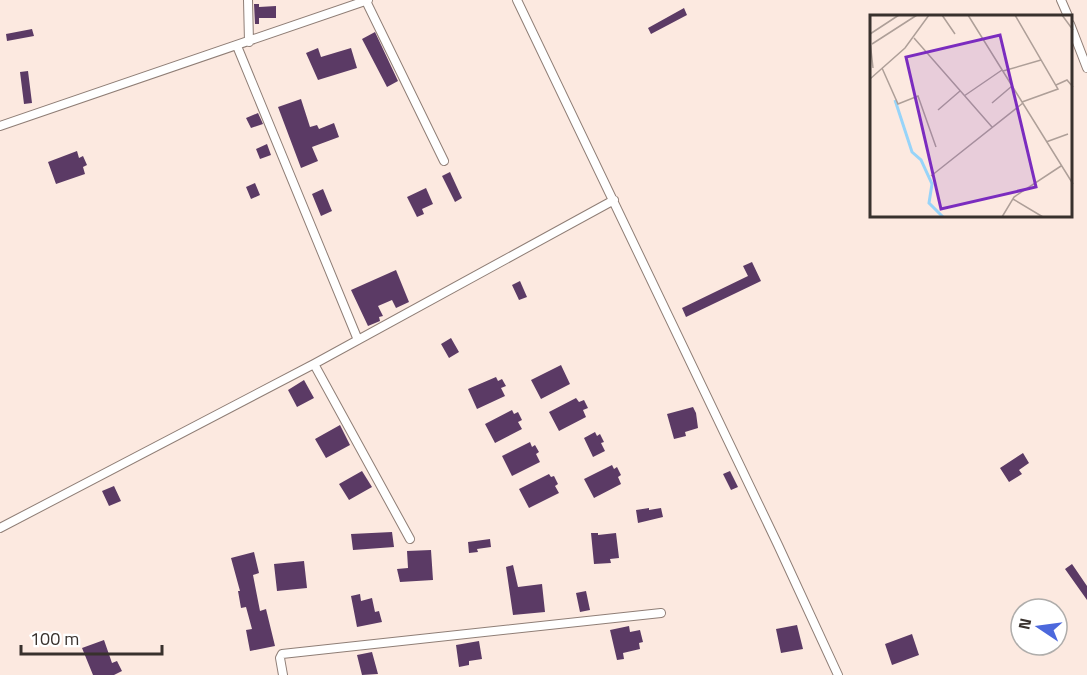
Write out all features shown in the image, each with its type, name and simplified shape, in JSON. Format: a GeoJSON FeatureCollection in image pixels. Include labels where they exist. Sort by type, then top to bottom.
{"type":"FeatureCollection","features":[{"type":"Feature","properties":{"kind":"street"},"geometry":{"type":"LineString","coordinates":[[248,0],[249,42]]}},
{"type":"Feature","properties":{"kind":"street"},"geometry":{"type":"LineString","coordinates":[[0,126],[367,0],[444,161]]}},
{"type":"Feature","properties":{"kind":"street"},"geometry":{"type":"LineString","coordinates":[[517,0],[838,675]]}},
{"type":"Feature","properties":{"kind":"street"},"geometry":{"type":"LineString","coordinates":[[1061,0],[1068,15]]}},
{"type":"Feature","properties":{"kind":"street"},"geometry":{"type":"LineString","coordinates":[[1072,27],[1087,68]]}},
{"type":"Feature","properties":{"kind":"street"},"geometry":{"type":"LineString","coordinates":[[237,46],[358,340]]}},
{"type":"Feature","properties":{"kind":"street"},"geometry":{"type":"LineString","coordinates":[[0,528],[314,364],[614,200]]}},
{"type":"Feature","properties":{"kind":"street"},"geometry":{"type":"LineString","coordinates":[[314,364],[410,539]]}},
{"type":"Feature","properties":{"kind":"street"},"geometry":{"type":"LineString","coordinates":[[283,675],[280,658],[282,654],[661,613]]}},
{"type":"Feature","properties":{"kind":"building"},"geometry":{"type":"Polygon","coordinates":[[[254,4],[259,4],[259,7],[276,6],[276,18],[259,18],[259,24],[255,24],[254,4]]]}},
{"type":"Feature","properties":{"kind":"building"},"geometry":{"type":"Polygon","coordinates":[[[684,8],[687,15],[651,34],[648,28],[684,8]]]}},
{"type":"Feature","properties":{"kind":"building"},"geometry":{"type":"Polygon","coordinates":[[[32,29],[34,36],[7,41],[6,34],[32,29]]]}},
{"type":"Feature","properties":{"kind":"building"},"geometry":{"type":"Polygon","coordinates":[[[375,32],[398,81],[387,87],[362,39],[375,32]]]}},
{"type":"Feature","properties":{"kind":"building"},"geometry":{"type":"Polygon","coordinates":[[[318,48],[321,57],[351,48],[357,68],[318,80],[306,53],[318,48]]]}},
{"type":"Feature","properties":{"kind":"building"},"geometry":{"type":"Polygon","coordinates":[[[28,71],[32,103],[24,104],[20,72],[28,71]]]}},
{"type":"Feature","properties":{"kind":"building"},"geometry":{"type":"Polygon","coordinates":[[[301,99],[310,127],[317,125],[319,129],[334,123],[339,137],[312,147],[318,161],[301,168],[278,107],[301,99]]]}},
{"type":"Feature","properties":{"kind":"building"},"geometry":{"type":"Polygon","coordinates":[[[258,113],[263,124],[251,128],[246,118],[258,113]]]}},
{"type":"Feature","properties":{"kind":"building"},"geometry":{"type":"Polygon","coordinates":[[[267,144],[271,155],[260,159],[256,149],[267,144]]]}},
{"type":"Feature","properties":{"kind":"building"},"geometry":{"type":"Polygon","coordinates":[[[77,151],[79,158],[83,156],[87,165],[83,167],[85,174],[56,184],[48,162],[77,151]]]}},
{"type":"Feature","properties":{"kind":"building"},"geometry":{"type":"Polygon","coordinates":[[[450,172],[462,198],[455,202],[442,176],[450,172]]]}},
{"type":"Feature","properties":{"kind":"building"},"geometry":{"type":"Polygon","coordinates":[[[255,183],[260,195],[251,199],[246,187],[255,183]]]}},
{"type":"Feature","properties":{"kind":"building"},"geometry":{"type":"Polygon","coordinates":[[[426,188],[433,204],[422,209],[424,214],[417,217],[407,197],[426,188]]]}},
{"type":"Feature","properties":{"kind":"building"},"geometry":{"type":"Polygon","coordinates":[[[323,189],[332,211],[321,216],[312,194],[323,189]]]}},
{"type":"Feature","properties":{"kind":"building"},"geometry":{"type":"Polygon","coordinates":[[[752,262],[761,281],[686,317],[682,308],[748,276],[743,266],[752,262]]]}},
{"type":"Feature","properties":{"kind":"building"},"geometry":{"type":"Polygon","coordinates":[[[396,270],[409,302],[396,308],[392,300],[378,306],[383,316],[379,317],[380,321],[368,326],[351,290],[396,270]]]}},
{"type":"Feature","properties":{"kind":"building"},"geometry":{"type":"Polygon","coordinates":[[[520,281],[527,297],[519,300],[512,285],[520,281]]]}},
{"type":"Feature","properties":{"kind":"building"},"geometry":{"type":"Polygon","coordinates":[[[451,338],[459,352],[449,358],[441,344],[451,338]]]}},
{"type":"Feature","properties":{"kind":"building"},"geometry":{"type":"Polygon","coordinates":[[[561,365],[570,384],[541,399],[531,380],[561,365]]]}},
{"type":"Feature","properties":{"kind":"building"},"geometry":{"type":"Polygon","coordinates":[[[496,377],[498,381],[502,379],[506,386],[501,388],[505,396],[477,409],[468,389],[496,377]]]}},
{"type":"Feature","properties":{"kind":"building"},"geometry":{"type":"Polygon","coordinates":[[[304,380],[314,398],[297,407],[288,390],[304,380]]]}},
{"type":"Feature","properties":{"kind":"building"},"geometry":{"type":"Polygon","coordinates":[[[576,398],[579,402],[584,400],[588,408],[583,410],[586,417],[559,431],[549,412],[576,398]]]}},
{"type":"Feature","properties":{"kind":"building"},"geometry":{"type":"Polygon","coordinates":[[[693,407],[698,428],[685,432],[686,436],[674,439],[667,414],[693,407]]]}},
{"type":"Feature","properties":{"kind":"building"},"geometry":{"type":"Polygon","coordinates":[[[512,410],[514,414],[518,412],[522,420],[518,422],[522,429],[495,443],[485,424],[512,410]]]}},
{"type":"Feature","properties":{"kind":"building"},"geometry":{"type":"Polygon","coordinates":[[[340,425],[350,445],[326,458],[315,439],[340,425]]]}},
{"type":"Feature","properties":{"kind":"building"},"geometry":{"type":"Polygon","coordinates":[[[595,432],[597,436],[600,434],[605,451],[593,457],[584,438],[595,432]]]}},
{"type":"Feature","properties":{"kind":"building"},"geometry":{"type":"Polygon","coordinates":[[[530,442],[532,447],[535,445],[539,452],[536,454],[540,462],[512,476],[502,456],[530,442]]]}},
{"type":"Feature","properties":{"kind":"building"},"geometry":{"type":"Polygon","coordinates":[[[1023,453],[1029,463],[1019,470],[1022,474],[1009,482],[1000,468],[1023,453]]]}},
{"type":"Feature","properties":{"kind":"building"},"geometry":{"type":"Polygon","coordinates":[[[612,465],[614,469],[617,467],[621,475],[618,477],[621,484],[594,498],[584,479],[612,465]]]}},
{"type":"Feature","properties":{"kind":"building"},"geometry":{"type":"Polygon","coordinates":[[[362,471],[372,487],[349,500],[339,484],[362,471]]]}},
{"type":"Feature","properties":{"kind":"building"},"geometry":{"type":"Polygon","coordinates":[[[730,471],[738,487],[731,490],[723,474],[730,471]]]}},
{"type":"Feature","properties":{"kind":"building"},"geometry":{"type":"Polygon","coordinates":[[[549,474],[551,477],[554,476],[558,484],[555,486],[559,493],[529,508],[519,489],[549,474]]]}},
{"type":"Feature","properties":{"kind":"building"},"geometry":{"type":"Polygon","coordinates":[[[114,486],[121,501],[109,506],[102,491],[114,486]]]}},
{"type":"Feature","properties":{"kind":"building"},"geometry":{"type":"Polygon","coordinates":[[[649,508],[649,510],[661,508],[663,517],[638,523],[636,510],[649,508]]]}},
{"type":"Feature","properties":{"kind":"building"},"geometry":{"type":"Polygon","coordinates":[[[392,532],[394,547],[353,550],[351,534],[392,532]]]}},
{"type":"Feature","properties":{"kind":"building"},"geometry":{"type":"Polygon","coordinates":[[[591,533],[598,533],[598,535],[616,533],[619,558],[610,559],[611,563],[594,564],[591,533]]]}},
{"type":"Feature","properties":{"kind":"building"},"geometry":{"type":"Polygon","coordinates":[[[490,539],[491,547],[469,553],[468,542],[490,539]]]}},
{"type":"Feature","properties":{"kind":"building"},"geometry":{"type":"Polygon","coordinates":[[[431,550],[433,580],[400,582],[397,569],[408,568],[407,551],[431,550]]]}},
{"type":"Feature","properties":{"kind":"building"},"geometry":{"type":"Polygon","coordinates":[[[254,552],[259,573],[253,575],[260,611],[266,609],[275,646],[250,651],[246,630],[252,629],[246,607],[241,608],[238,591],[240,591],[231,558],[254,552]]]}},
{"type":"Feature","properties":{"kind":"building"},"geometry":{"type":"Polygon","coordinates":[[[304,561],[307,588],[277,591],[274,564],[304,561]]]}},
{"type":"Feature","properties":{"kind":"building"},"geometry":{"type":"Polygon","coordinates":[[[1072,564],[1087,586],[1087,600],[1065,569],[1072,564]]]}},
{"type":"Feature","properties":{"kind":"building"},"geometry":{"type":"Polygon","coordinates":[[[513,565],[518,587],[542,584],[545,612],[513,615],[506,567],[513,565]]]}},
{"type":"Feature","properties":{"kind":"building"},"geometry":{"type":"Polygon","coordinates":[[[586,591],[590,610],[580,612],[576,593],[586,591]]]}},
{"type":"Feature","properties":{"kind":"building"},"geometry":{"type":"Polygon","coordinates":[[[360,594],[361,601],[372,598],[375,612],[379,611],[382,622],[357,627],[351,596],[360,594]]]}},
{"type":"Feature","properties":{"kind":"building"},"geometry":{"type":"Polygon","coordinates":[[[797,625],[803,649],[781,653],[776,629],[797,625]]]}},
{"type":"Feature","properties":{"kind":"building"},"geometry":{"type":"Polygon","coordinates":[[[629,626],[630,632],[640,630],[643,642],[639,643],[640,649],[623,653],[624,659],[617,660],[610,630],[629,626]]]}},
{"type":"Feature","properties":{"kind":"building"},"geometry":{"type":"Polygon","coordinates":[[[912,634],[919,655],[892,665],[885,644],[912,634]]]}},
{"type":"Feature","properties":{"kind":"building"},"geometry":{"type":"Polygon","coordinates":[[[104,640],[112,663],[117,661],[122,671],[114,675],[93,675],[82,648],[104,640]]]}},
{"type":"Feature","properties":{"kind":"building"},"geometry":{"type":"Polygon","coordinates":[[[479,641],[482,659],[469,661],[469,665],[459,667],[456,645],[479,641]]]}},
{"type":"Feature","properties":{"kind":"building"},"geometry":{"type":"Polygon","coordinates":[[[372,652],[378,674],[362,675],[357,655],[372,652]]]}}]}
